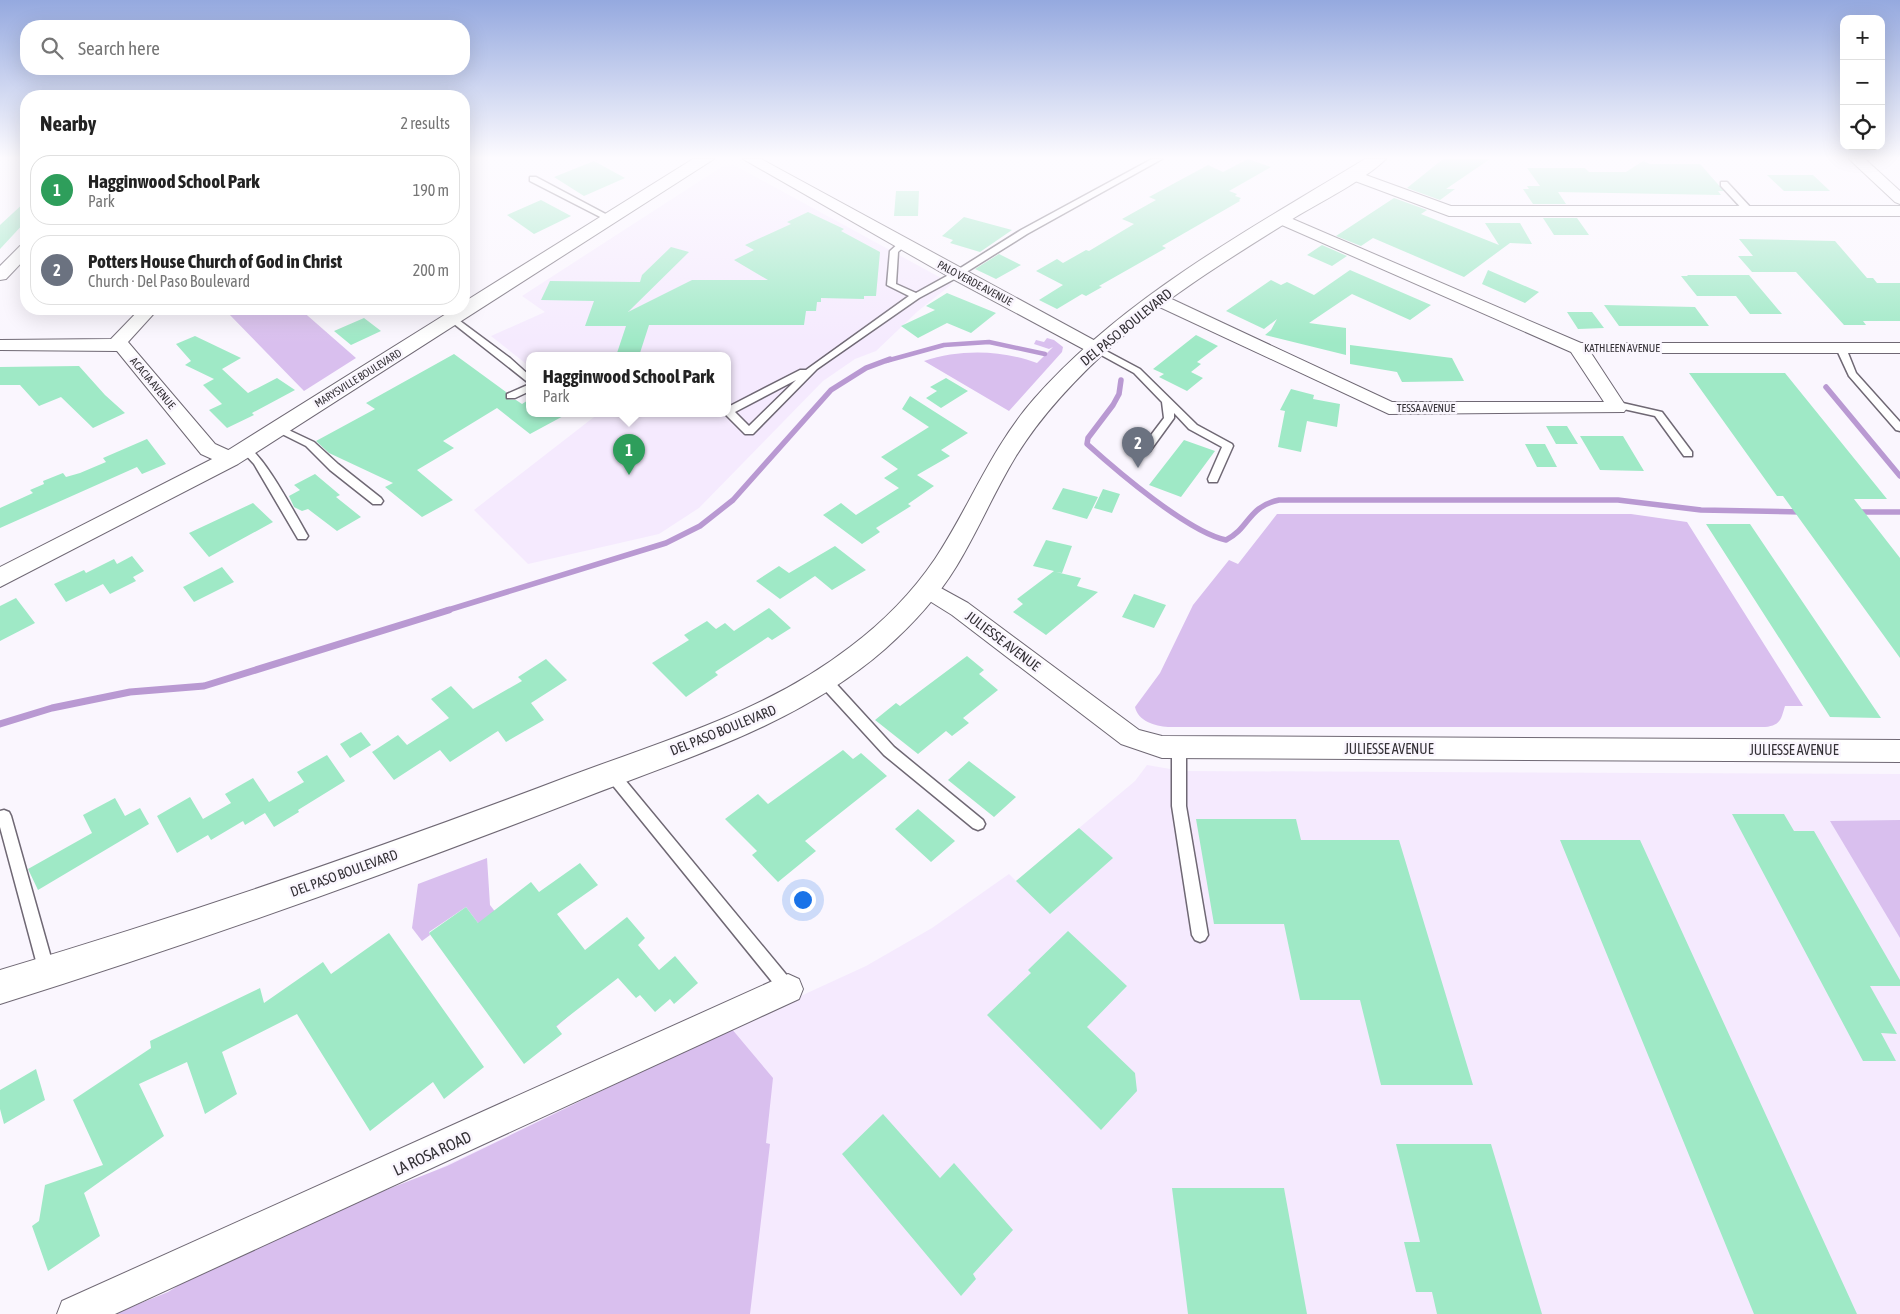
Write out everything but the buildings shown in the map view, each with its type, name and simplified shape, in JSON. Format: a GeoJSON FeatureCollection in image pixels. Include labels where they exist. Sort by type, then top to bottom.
{"type":"FeatureCollection","features":[{"type":"Feature","properties":{"kind":"main road","name":"MARYSVILLE BOULEVARD"},"geometry":{"type":"LineString","coordinates":[[470,307],[609,220]]}},
{"type":"Feature","properties":{"kind":"main road","name":"DEL PASO BOULEVARD"},"geometry":{"type":"LineString","coordinates":[[0,987],[239,910],[436,840],[746,724],[792,701],[825,681],[874,643],[928,589],[954,551],[985,488],[1015,441],[1043,403],[1095,348],[1157,299],[1279,220]]}},
{"type":"Feature","properties":{"kind":"main road","name":"MARYSVILLE BOULEVARD"},"geometry":{"type":"LineString","coordinates":[[0,578],[238,454],[457,315]]}},
{"type":"Feature","properties":{"kind":"street","name":"PALO VERDE AVENUE"},"geometry":{"type":"LineString","coordinates":[[860,220],[1095,348]]}},
{"type":"Feature","properties":{"kind":"street","name":"KATHLEEN AVENUE"},"geometry":{"type":"LineString","coordinates":[[1284,220],[1578,348],[1900,348]]}},
{"type":"Feature","properties":{"kind":"street"},"geometry":{"type":"LineString","coordinates":[[0,275],[20,256]]}},
{"type":"Feature","properties":{"kind":"street","name":"TESSA AVENUE"},"geometry":{"type":"LineString","coordinates":[[1157,299],[1389,408],[1617,408],[1614,404]]}},
{"type":"Feature","properties":{"kind":"street"},"geometry":{"type":"LineString","coordinates":[[0,345],[116,344],[143,315]]}},
{"type":"Feature","properties":{"kind":"street","name":"ACACIA AVENUE"},"geometry":{"type":"LineString","coordinates":[[116,344],[123,347],[208,449],[238,454]]}},
{"type":"Feature","properties":{"kind":"street"},"geometry":{"type":"LineString","coordinates":[[1578,348],[1614,404]]}},
{"type":"Feature","properties":{"kind":"street","name":"JULIESSE AVENUE"},"geometry":{"type":"LineString","coordinates":[[928,589],[960,609],[1130,736],[1144,743],[1179,748],[1900,751]]}},
{"type":"Feature","properties":{"kind":"street","name":"LA ROSA ROAD"},"geometry":{"type":"LineString","coordinates":[[75,1314],[788,989]]}},
{"type":"Feature","properties":{"kind":"lane"},"geometry":{"type":"LineString","coordinates":[[731,409],[814,367],[916,296],[958,274],[1045,220]]}},
{"type":"Feature","properties":{"kind":"lane"},"geometry":{"type":"LineString","coordinates":[[903,244],[894,251],[891,286],[916,296]]}},
{"type":"Feature","properties":{"kind":"lane"},"geometry":{"type":"LineString","coordinates":[[452,318],[500,354],[526,377]]}},
{"type":"Feature","properties":{"kind":"lane"},"geometry":{"type":"LineString","coordinates":[[1095,348],[1137,371],[1193,427],[1228,446],[1213,479]]}},
{"type":"Feature","properties":{"kind":"lane"},"geometry":{"type":"LineString","coordinates":[[1841,348],[1852,374],[1900,428]]}},
{"type":"Feature","properties":{"kind":"lane"},"geometry":{"type":"LineString","coordinates":[[731,414],[749,432],[814,367]]}},
{"type":"Feature","properties":{"kind":"lane"},"geometry":{"type":"LineString","coordinates":[[510,396],[526,389]]}},
{"type":"Feature","properties":{"kind":"lane"},"geometry":{"type":"LineString","coordinates":[[1146,449],[1169,418],[1167,402]]}},
{"type":"Feature","properties":{"kind":"lane"},"geometry":{"type":"LineString","coordinates":[[1614,404],[1658,414],[1688,454]]}},
{"type":"Feature","properties":{"kind":"lane"},"geometry":{"type":"LineString","coordinates":[[278,428],[310,444],[334,467],[377,501]]}},
{"type":"Feature","properties":{"kind":"lane"},"geometry":{"type":"LineString","coordinates":[[238,454],[258,462],[302,536]]}},
{"type":"Feature","properties":{"kind":"lane"},"geometry":{"type":"LineString","coordinates":[[825,681],[890,751],[978,824]]}},
{"type":"Feature","properties":{"kind":"lane"},"geometry":{"type":"LineString","coordinates":[[1179,748],[1179,806],[1200,935]]}},
{"type":"Feature","properties":{"kind":"lane"},"geometry":{"type":"LineString","coordinates":[[611,773],[788,989]]}},
{"type":"Feature","properties":{"kind":"lane"},"geometry":{"type":"LineString","coordinates":[[4,816],[47,972]]}},
{"type":"Feature","properties":{"kind":"shaded area"},"geometry":{"type":"Polygon","coordinates":[[[639,220],[835,220],[952,284],[918,311],[876,351],[855,359],[823,381],[699,508],[659,534],[528,564],[474,510],[594,417],[731,417],[731,352],[526,352],[526,364],[491,336],[545,312],[522,296],[639,220]]]}},
{"type":"Feature","properties":{"kind":"shaded area"},"geometry":{"type":"Polygon","coordinates":[[[230,315],[307,315],[356,358],[304,391],[230,315]]]}},
{"type":"Feature","properties":{"kind":"shaded area"},"geometry":{"type":"Polygon","coordinates":[[[1047,338],[1054,340],[1063,347],[1062,352],[1009,411],[924,361],[952,354],[995,353],[1037,363],[1053,347],[1049,349],[1034,344],[1036,340],[1044,342],[1047,338]]]}},
{"type":"Feature","properties":{"kind":"shaded area"},"geometry":{"type":"Polygon","coordinates":[[[1277,514],[1631,514],[1687,522],[1803,706],[1785,706],[1780,721],[1765,727],[1168,727],[1153,724],[1143,719],[1135,707],[1160,673],[1193,605],[1229,560],[1238,564],[1277,514]]]}},
{"type":"Feature","properties":{"kind":"shaded area"},"geometry":{"type":"Polygon","coordinates":[[[1147,765],[1182,771],[1900,774],[1900,1314],[137,1314],[731,1028],[866,966],[932,928],[1009,874],[1016,881],[1135,781],[1147,765]]]}},
{"type":"Feature","properties":{"kind":"shaded area"},"geometry":{"type":"Polygon","coordinates":[[[1900,820],[1900,938],[1830,821],[1900,820]]]}},
{"type":"Feature","properties":{"kind":"shaded area"},"geometry":{"type":"Polygon","coordinates":[[[487,858],[490,905],[572,1013],[556,1027],[466,907],[429,932],[430,935],[422,941],[412,928],[418,884],[487,858]]]}},
{"type":"Feature","properties":{"kind":"shaded area"},"geometry":{"type":"Polygon","coordinates":[[[731,1028],[773,1078],[766,1143],[770,1144],[750,1314],[114,1314],[168,1292],[189,1279],[363,1199],[447,1166],[731,1028]]]}},
{"type":"Feature","properties":{"kind":"waterway"},"geometry":{"type":"LineString","coordinates":[[886,361],[944,345],[989,342],[1045,354]]}},
{"type":"Feature","properties":{"kind":"waterway"},"geometry":{"type":"LineString","coordinates":[[445,611],[666,543],[700,526],[733,500],[831,390],[866,368],[890,359]]}},
{"type":"Feature","properties":{"kind":"waterway"},"geometry":{"type":"LineString","coordinates":[[1121,380],[1119,394],[1088,438],[1087,444],[1134,484],[1173,513],[1210,535],[1226,540],[1240,530],[1254,513],[1269,503],[1279,500],[1618,500],[1701,510],[1803,512]]}},
{"type":"Feature","properties":{"kind":"waterway"},"geometry":{"type":"LineString","coordinates":[[1826,387],[1900,476]]}},
{"type":"Feature","properties":{"kind":"waterway"},"geometry":{"type":"LineString","coordinates":[[1856,512],[1900,512]]}},
{"type":"Feature","properties":{"kind":"waterway"},"geometry":{"type":"LineString","coordinates":[[0,724],[52,708],[130,692],[204,686],[449,610]]}},
{"type":"Feature","properties":{"kind":"place","name":"Potters House Church of God in Christ"},"geometry":{"type":"Point","coordinates":[1138,468]}},
{"type":"Feature","properties":{"kind":"place","name":"Hagginwood School Park"},"geometry":{"type":"Point","coordinates":[629,475]}}]}
